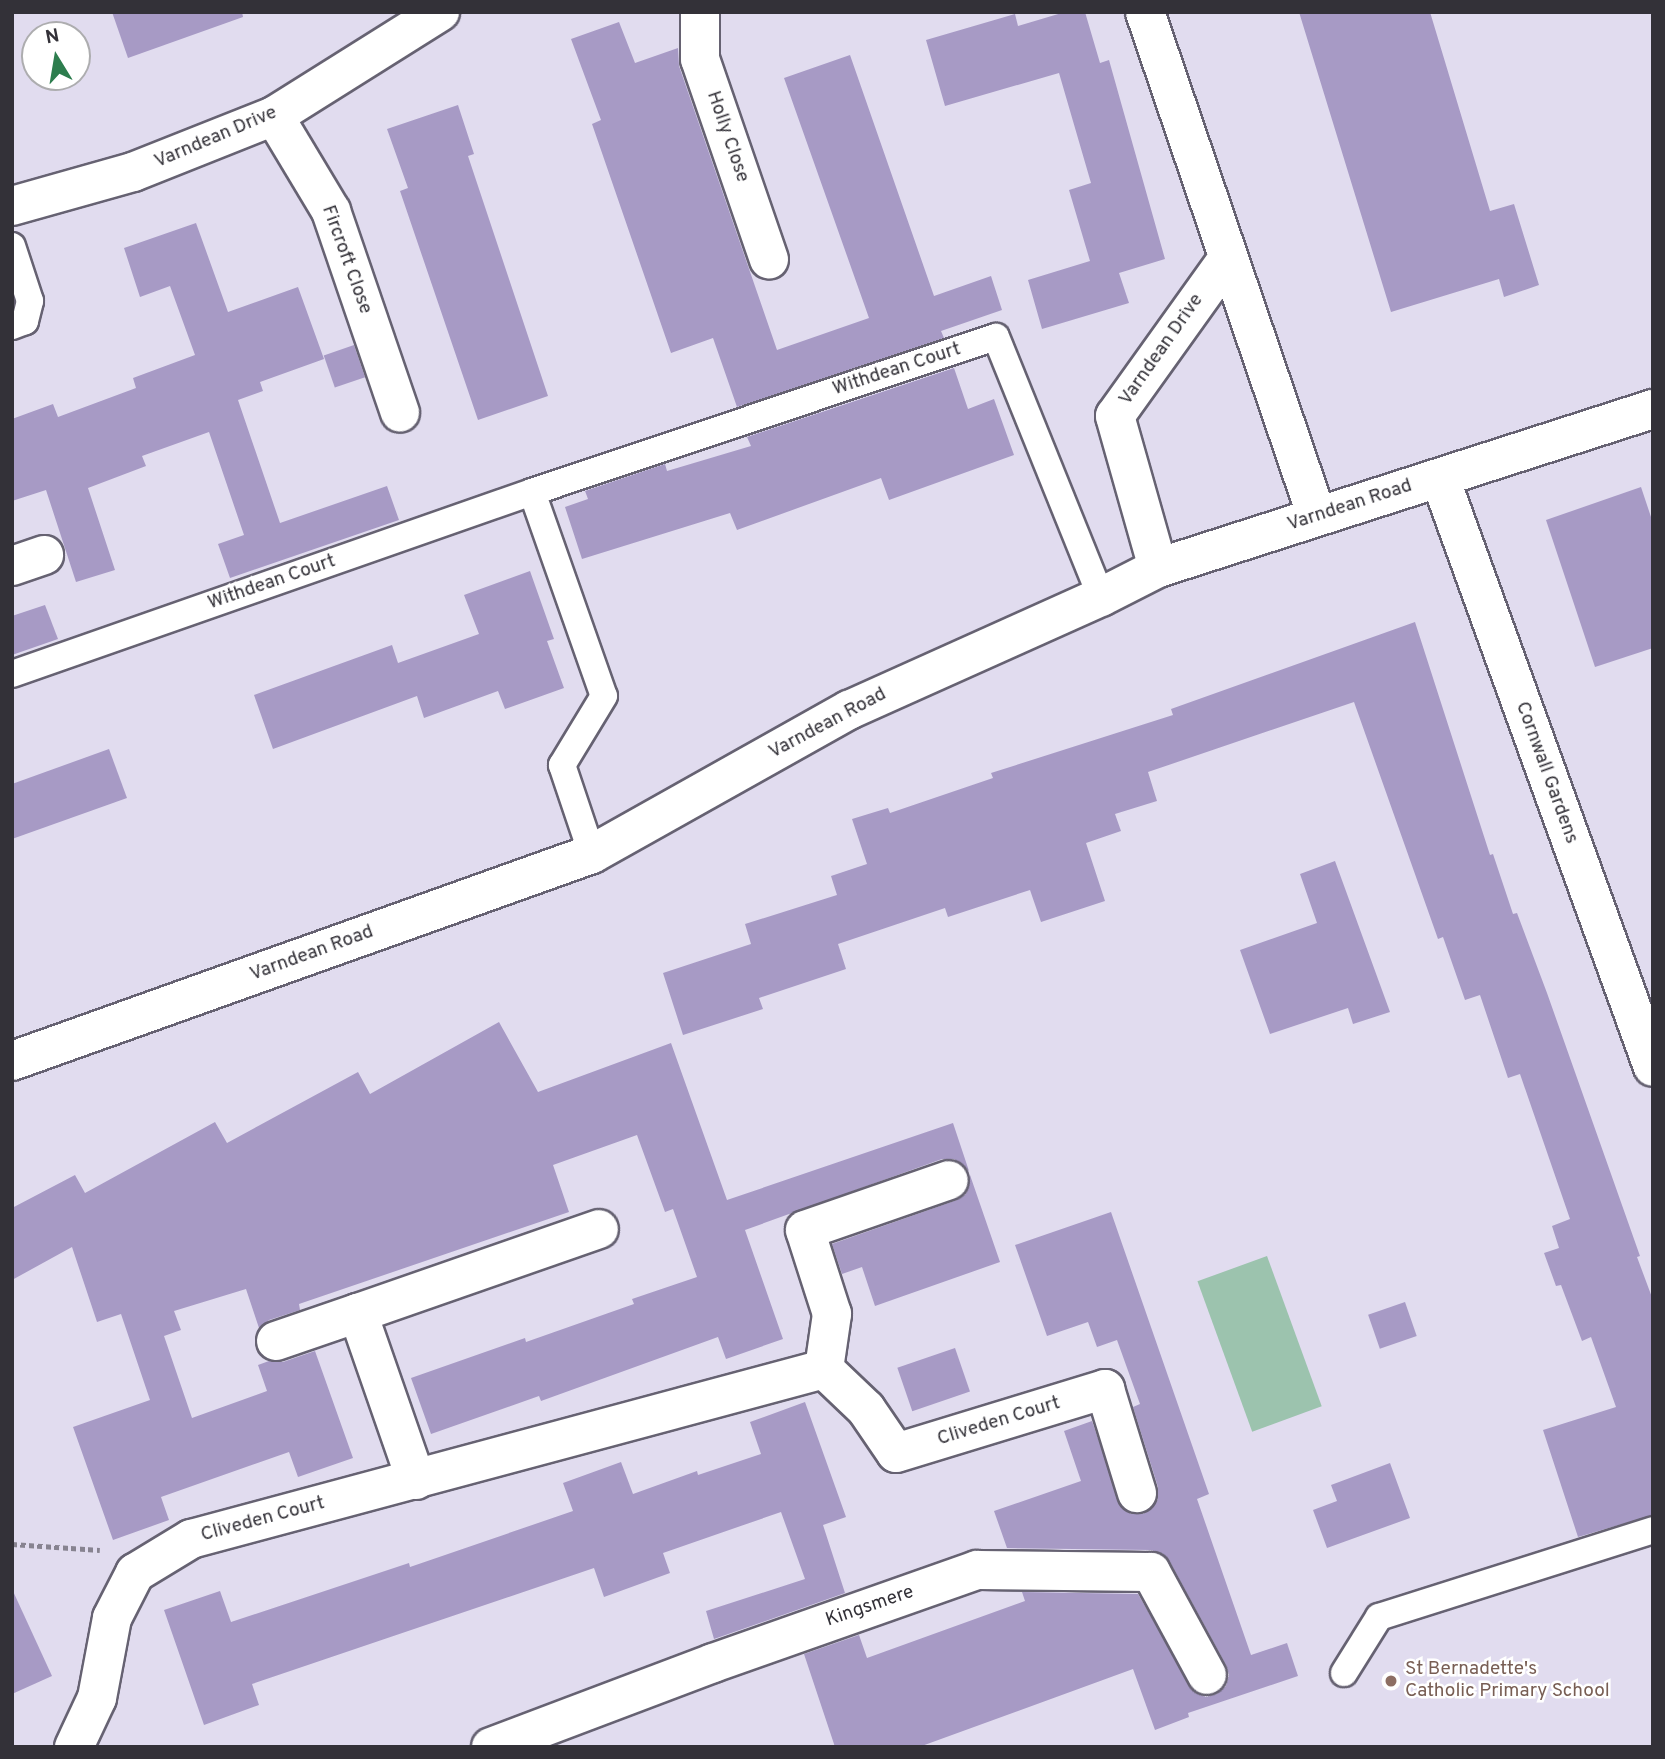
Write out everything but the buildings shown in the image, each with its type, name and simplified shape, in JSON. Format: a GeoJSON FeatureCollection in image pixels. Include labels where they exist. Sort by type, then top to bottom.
{"type":"FeatureCollection","features":[{"type":"Feature","properties":{"kind":"street","name":"Varndean Drive"},"geometry":{"type":"LineString","coordinates":[[12,206],[133,172],[275,116],[440,12]]}},
{"type":"Feature","properties":{"kind":"street","name":"Holly Close"},"geometry":{"type":"LineString","coordinates":[[700,12],[700,59],[769,259]]}},
{"type":"Feature","properties":{"kind":"street"},"geometry":{"type":"LineString","coordinates":[[1145,12],[1317,517]]}},
{"type":"Feature","properties":{"kind":"street","name":"Fircroft Close"},"geometry":{"type":"LineString","coordinates":[[275,116],[331,211],[400,413]]}},
{"type":"Feature","properties":{"kind":"street","name":"Varndean Drive"},"geometry":{"type":"LineString","coordinates":[[1158,568],[1115,416],[1228,258]]}},
{"type":"Feature","properties":{"kind":"street","name":"Varndean Road"},"geometry":{"type":"LineString","coordinates":[[12,1061],[592,854],[849,710],[1101,597],[1158,568],[1653,409]]}},
{"type":"Feature","properties":{"kind":"street","name":"Cornwall Gardens"},"geometry":{"type":"LineString","coordinates":[[1440,478],[1653,1068]]}},
{"type":"Feature","properties":{"kind":"street"},"geometry":{"type":"LineString","coordinates":[[824,1370],[832,1314],[805,1230],[948,1180]]}},
{"type":"Feature","properties":{"kind":"street"},"geometry":{"type":"LineString","coordinates":[[276,1341],[599,1229]]}},
{"type":"Feature","properties":{"kind":"street"},"geometry":{"type":"LineString","coordinates":[[358,1313],[416,1480]]}},
{"type":"Feature","properties":{"kind":"street","name":"Cliveden Court"},"geometry":{"type":"LineString","coordinates":[[135,1573],[191,1539],[824,1370],[866,1409],[896,1453],[1105,1389],[1137,1493]]}},
{"type":"Feature","properties":{"kind":"street","name":"Kingsmere"},"geometry":{"type":"LineString","coordinates":[[491,1747],[713,1663],[977,1570],[1151,1572],[1207,1675]]}},
{"type":"Feature","properties":{"kind":"street"},"geometry":{"type":"LineString","coordinates":[[74,1747],[97,1698],[111,1618],[135,1573]]}},
{"type":"Feature","properties":{"kind":"lane"},"geometry":{"type":"LineString","coordinates":[[12,246],[30,301],[25,321],[12,326]]}},
{"type":"Feature","properties":{"kind":"lane","name":"Withdean Court"},"geometry":{"type":"LineString","coordinates":[[12,674],[532,492],[996,337],[1101,597]]}},
{"type":"Feature","properties":{"kind":"lane"},"geometry":{"type":"LineString","coordinates":[[532,492],[604,696],[562,765],[592,854]]}},
{"type":"Feature","properties":{"kind":"lane"},"geometry":{"type":"LineString","coordinates":[[1344,1673],[1379,1617],[1653,1530]]}},
{"type":"Feature","properties":{"kind":"path"},"geometry":{"type":"LineString","coordinates":[[12,1544],[104,1550],[135,1573]]}},
{"type":"Feature","properties":{"kind":"green space"},"geometry":{"type":"Polygon","coordinates":[[[1267,1256],[1322,1406],[1252,1432],[1197,1281],[1267,1256]]]}},
{"type":"Feature","properties":{"kind":"place","name":"St Bernadette's Catholic Primary School"},"geometry":{"type":"Point","coordinates":[1391,1681]}}]}
